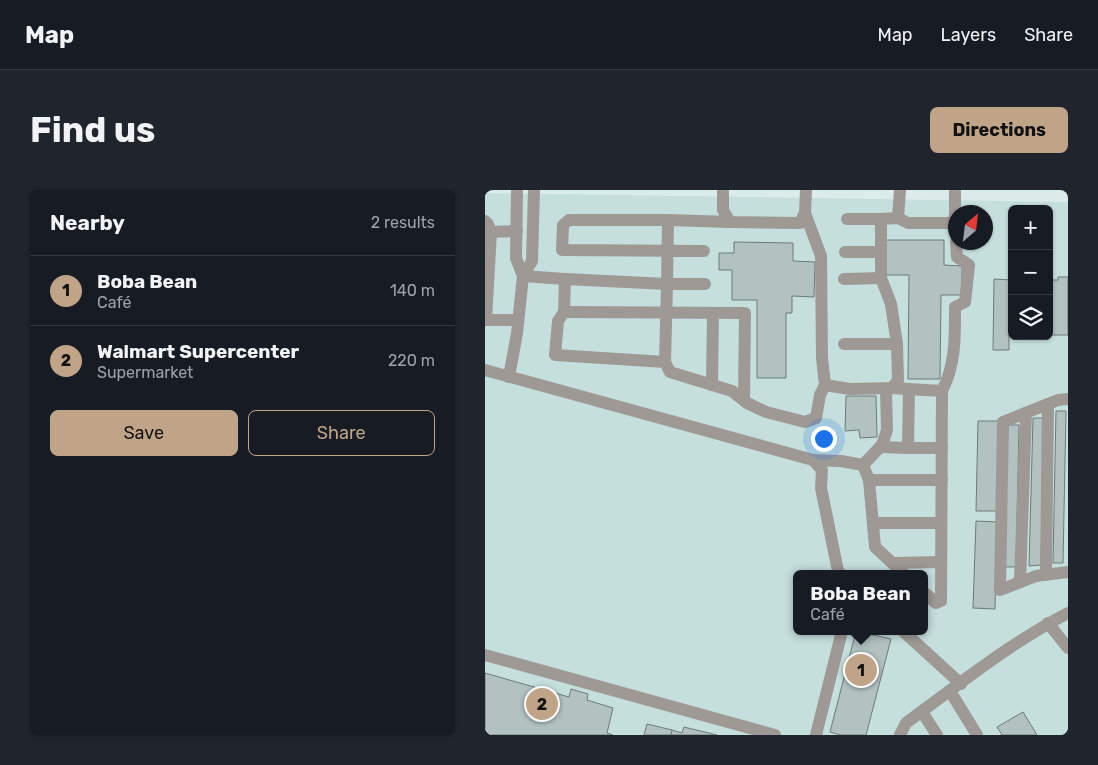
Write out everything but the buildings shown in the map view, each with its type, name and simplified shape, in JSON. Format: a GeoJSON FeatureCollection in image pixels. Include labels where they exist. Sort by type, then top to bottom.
{"type":"FeatureCollection","features":[{"type":"Feature","properties":{"kind":"street"},"geometry":{"type":"LineString","coordinates":[[509,377],[519,320],[523,276],[516,258],[517,190]]}},
{"type":"Feature","properties":{"kind":"street"},"geometry":{"type":"LineString","coordinates":[[523,276],[533,261],[535,190]]}},
{"type":"Feature","properties":{"kind":"street"},"geometry":{"type":"LineString","coordinates":[[723,190],[723,210],[730,222]]}},
{"type":"Feature","properties":{"kind":"street"},"geometry":{"type":"LineString","coordinates":[[668,220],[665,362],[670,372],[732,391],[766,412],[805,422],[817,418],[820,395],[825,385],[822,358],[821,256],[805,213],[806,190]]}},
{"type":"Feature","properties":{"kind":"street"},"geometry":{"type":"LineString","coordinates":[[898,218],[900,190]]}},
{"type":"Feature","properties":{"kind":"street"},"geometry":{"type":"LineString","coordinates":[[955,190],[955,205]]}},
{"type":"Feature","properties":{"kind":"street"},"geometry":{"type":"LineString","coordinates":[[704,251],[562,250],[563,225],[569,220],[800,222],[805,213]]}},
{"type":"Feature","properties":{"kind":"street"},"geometry":{"type":"LineString","coordinates":[[847,219],[898,218],[908,223],[948,223]]}},
{"type":"Feature","properties":{"kind":"street"},"geometry":{"type":"LineString","coordinates":[[863,465],[880,448],[887,430],[889,389],[898,380],[897,344],[891,304],[881,278],[881,219]]}},
{"type":"Feature","properties":{"kind":"street"},"geometry":{"type":"LineString","coordinates":[[517,231],[488,226],[486,320],[519,320]]}},
{"type":"Feature","properties":{"kind":"street"},"geometry":{"type":"LineString","coordinates":[[928,596],[936,603],[941,601],[942,390],[947,381],[955,350],[955,307],[965,302],[969,265],[957,257],[957,250]]}},
{"type":"Feature","properties":{"kind":"street"},"geometry":{"type":"LineString","coordinates":[[845,252],[880,252]]}},
{"type":"Feature","properties":{"kind":"street"},"geometry":{"type":"LineString","coordinates":[[523,276],[667,284],[705,284]]}},
{"type":"Feature","properties":{"kind":"street"},"geometry":{"type":"LineString","coordinates":[[844,279],[881,278]]}},
{"type":"Feature","properties":{"kind":"street"},"geometry":{"type":"LineString","coordinates":[[565,279],[564,312],[558,321],[555,355],[665,362]]}},
{"type":"Feature","properties":{"kind":"street"},"geometry":{"type":"LineString","coordinates":[[564,312],[745,313],[744,400]]}},
{"type":"Feature","properties":{"kind":"street"},"geometry":{"type":"LineString","coordinates":[[712,385],[713,312]]}},
{"type":"Feature","properties":{"kind":"street"},"geometry":{"type":"LineString","coordinates":[[844,344],[897,344]]}},
{"type":"Feature","properties":{"kind":"street"},"geometry":{"type":"LineString","coordinates":[[485,370],[813,460],[841,461],[863,465]]}},
{"type":"Feature","properties":{"kind":"street"},"geometry":{"type":"LineString","coordinates":[[825,385],[850,389],[942,390]]}},
{"type":"Feature","properties":{"kind":"street"},"geometry":{"type":"LineString","coordinates":[[908,448],[909,389]]}},
{"type":"Feature","properties":{"kind":"street"},"geometry":{"type":"LineString","coordinates":[[1068,399],[1059,400],[1003,422],[1000,590],[1036,576],[1068,572]]}},
{"type":"Feature","properties":{"kind":"street"},"geometry":{"type":"LineString","coordinates":[[1046,575],[1048,404]]}},
{"type":"Feature","properties":{"kind":"street"},"geometry":{"type":"LineString","coordinates":[[1020,582],[1026,413]]}},
{"type":"Feature","properties":{"kind":"street"},"geometry":{"type":"LineString","coordinates":[[880,448],[942,448]]}},
{"type":"Feature","properties":{"kind":"street"},"geometry":{"type":"LineString","coordinates":[[813,460],[822,470],[821,488],[838,570]]}},
{"type":"Feature","properties":{"kind":"street"},"geometry":{"type":"LineString","coordinates":[[863,465],[869,480],[875,547],[900,570]]}},
{"type":"Feature","properties":{"kind":"street"},"geometry":{"type":"LineString","coordinates":[[869,480],[941,480]]}},
{"type":"Feature","properties":{"kind":"street"},"geometry":{"type":"LineString","coordinates":[[873,523],[941,523]]}},
{"type":"Feature","properties":{"kind":"street"},"geometry":{"type":"LineString","coordinates":[[893,563],[941,562]]}},
{"type":"Feature","properties":{"kind":"street"},"geometry":{"type":"LineString","coordinates":[[903,729],[922,712],[1048,623],[1068,613]]}},
{"type":"Feature","properties":{"kind":"street"},"geometry":{"type":"LineString","coordinates":[[1048,623],[1068,648]]}},
{"type":"Feature","properties":{"kind":"street"},"geometry":{"type":"LineString","coordinates":[[816,735],[841,635]]}},
{"type":"Feature","properties":{"kind":"street"},"geometry":{"type":"LineString","coordinates":[[907,635],[956,688],[977,735]]}},
{"type":"Feature","properties":{"kind":"street"},"geometry":{"type":"LineString","coordinates":[[485,655],[775,735]]}},
{"type":"Feature","properties":{"kind":"street"},"geometry":{"type":"LineString","coordinates":[[922,712],[937,735]]}},
{"type":"Feature","properties":{"kind":"shaded area"},"geometry":{"type":"Polygon","coordinates":[[[485,193],[1068,202],[1068,735],[485,735],[485,193]]]}},
{"type":"Feature","properties":{"kind":"place","name":"Boba Bean"},"geometry":{"type":"Point","coordinates":[861,670]}},
{"type":"Feature","properties":{"kind":"place","name":"Walmart Supercenter"},"geometry":{"type":"Point","coordinates":[542,704]}}]}
